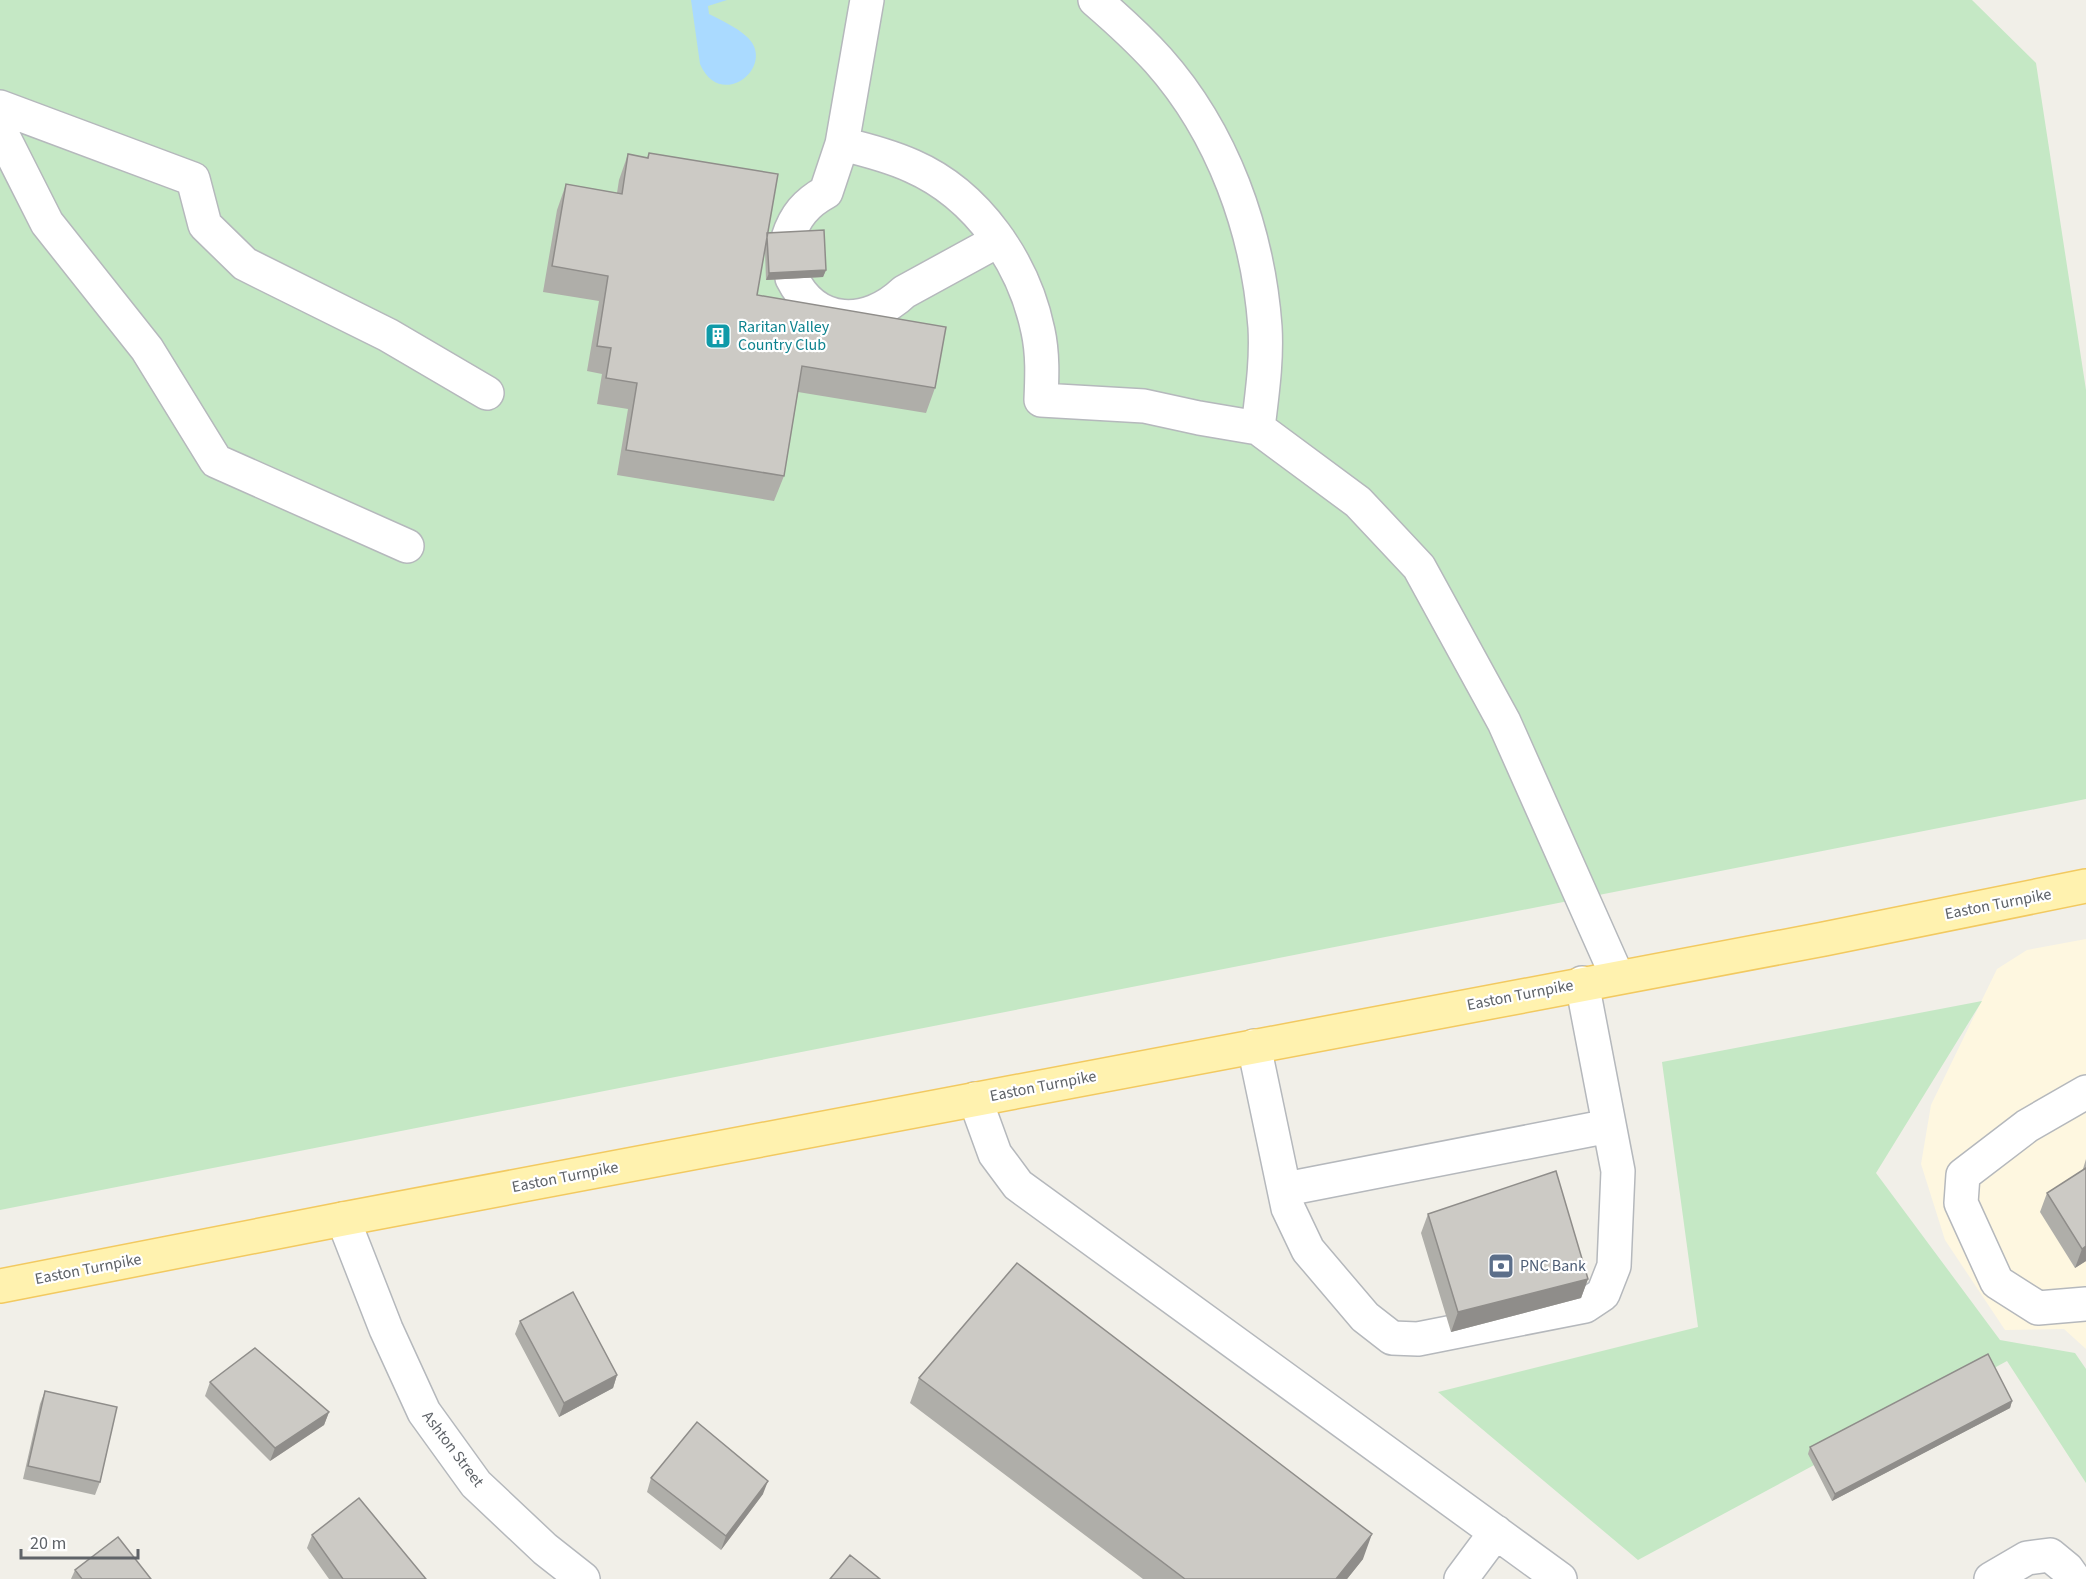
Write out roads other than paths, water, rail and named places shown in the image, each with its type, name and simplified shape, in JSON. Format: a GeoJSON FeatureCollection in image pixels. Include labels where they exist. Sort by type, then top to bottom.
{"type":"FeatureCollection","features":[{"type":"Feature","properties":{"kind":"main road","name":"Easton Turnpike"},"geometry":{"type":"LineString","coordinates":[[0,1286],[1617,976],[1824,939],[2086,886]]}},
{"type":"Feature","properties":{"kind":"street"},"geometry":{"type":"LineString","coordinates":[[788,238],[800,212],[812,200],[826,192],[842,144],[867,0]]}},
{"type":"Feature","properties":{"kind":"street"},"geometry":{"type":"LineString","coordinates":[[1095,0],[1151,53],[1187,98],[1213,140],[1234,185],[1250,231],[1260,280],[1264,319],[1264,379],[1258,428]]}},
{"type":"Feature","properties":{"kind":"street"},"geometry":{"type":"LineString","coordinates":[[0,107],[193,179],[205,225],[245,264],[388,335],[487,393]]}},
{"type":"Feature","properties":{"kind":"street"},"geometry":{"type":"LineString","coordinates":[[0,130],[47,223],[147,349],[216,461],[406,546]]}},
{"type":"Feature","properties":{"kind":"street"},"geometry":{"type":"LineString","coordinates":[[842,144],[879,153],[922,172],[946,187],[975,211],[999,240],[1017,269],[1030,300],[1039,333],[1042,366],[1041,400],[1144,406],[1258,428],[1358,502],[1419,567],[1504,722],[1617,976]]}},
{"type":"Feature","properties":{"kind":"street"},"geometry":{"type":"LineString","coordinates":[[792,278],[808,301],[823,310],[840,316],[875,313],[891,304],[904,292],[999,240]]}},
{"type":"Feature","properties":{"kind":"street"},"geometry":{"type":"LineString","coordinates":[[1254,1046],[1288,1208],[1308,1250],[1365,1317],[1392,1338],[1418,1339],[1574,1309],[1585,1306],[1603,1294],[1614,1266],[1618,1171],[1582,983]]}},
{"type":"Feature","properties":{"kind":"street"},"geometry":{"type":"LineString","coordinates":[[2086,1092],[2026,1126],[1963,1175],[1961,1203],[1997,1282],[2038,1308],[2086,1304]]}},
{"type":"Feature","properties":{"kind":"street"},"geometry":{"type":"LineString","coordinates":[[975,1099],[995,1154],[1018,1185],[1560,1579]]}},
{"type":"Feature","properties":{"kind":"street"},"geometry":{"type":"LineString","coordinates":[[1286,1190],[1609,1126]]}},
{"type":"Feature","properties":{"kind":"street","name":"Ashton Street"},"geometry":{"type":"LineString","coordinates":[[343,1219],[386,1329],[424,1412],[476,1484],[545,1549],[583,1579]]}},
{"type":"Feature","properties":{"kind":"street"},"geometry":{"type":"LineString","coordinates":[[1461,1579],[1496,1532]]}},
{"type":"Feature","properties":{"kind":"street"},"geometry":{"type":"LineString","coordinates":[[1991,1579],[2027,1558],[2050,1555],[2067,1569],[2074,1579]]}},
{"type":"Feature","properties":{"kind":"water"},"geometry":{"type":"Polygon","coordinates":[[[691,0],[727,0],[708,6],[709,14],[742,33],[754,47],[756,59],[751,70],[743,79],[732,84],[721,84],[709,78],[700,64],[691,0]]]}},
{"type":"Feature","properties":{"kind":"place","name":"Raritan Valley Country Club"},"geometry":{"type":"Point","coordinates":[718,336]}},
{"type":"Feature","properties":{"kind":"place","name":"PNC Bank"},"geometry":{"type":"Point","coordinates":[1501,1266]}}]}
